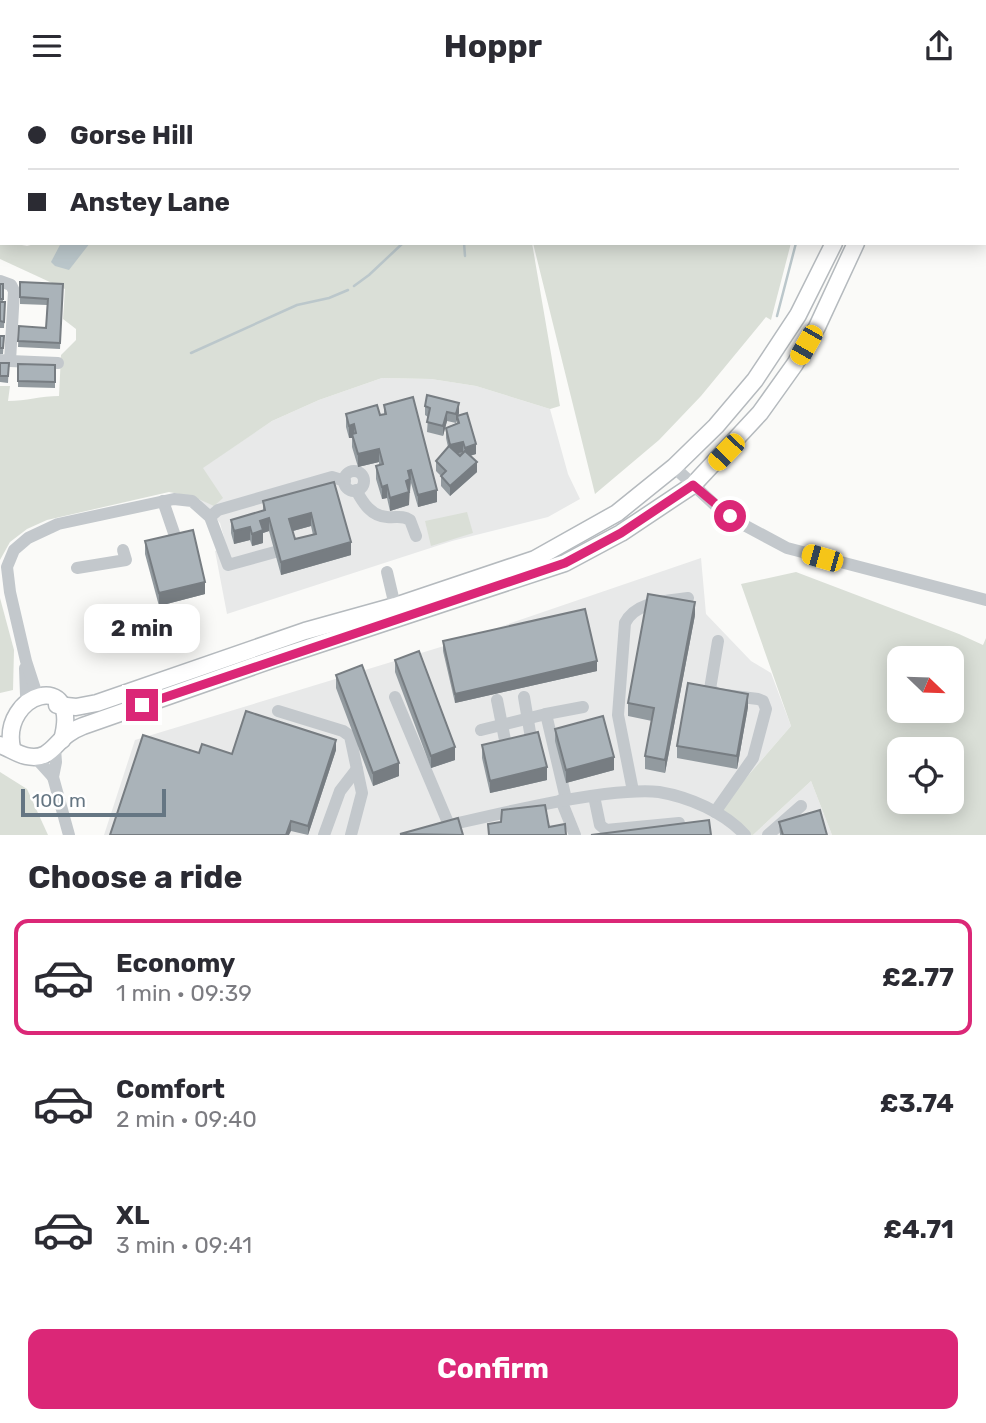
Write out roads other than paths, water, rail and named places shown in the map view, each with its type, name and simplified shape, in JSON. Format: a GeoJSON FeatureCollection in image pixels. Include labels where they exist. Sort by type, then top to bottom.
{"type":"FeatureCollection","features":[{"type":"Feature","properties":{"kind":"main road"},"geometry":{"type":"LineString","coordinates":[[57,705],[76,707],[97,703],[305,631],[395,606],[535,559],[617,513],[674,467],[716,426],[755,380],[798,315],[833,245]]}},
{"type":"Feature","properties":{"kind":"main road"},"geometry":{"type":"LineString","coordinates":[[59,744],[65,728],[64,716],[57,705],[45,696],[32,695],[14,701],[2,719],[6,747],[23,755],[46,755],[83,726],[565,563],[621,533],[693,485],[761,413],[795,364],[822,316],[855,245]]}},
{"type":"Feature","properties":{"kind":"street"},"geometry":{"type":"LineString","coordinates":[[0,282],[11,285],[14,291],[5,360],[58,363]]}},
{"type":"Feature","properties":{"kind":"street"},"geometry":{"type":"LineString","coordinates":[[674,467],[717,507],[787,548],[986,600]]}},
{"type":"Feature","properties":{"kind":"street"},"geometry":{"type":"LineString","coordinates":[[345,481],[352,471],[368,475],[363,485],[356,490]]}},
{"type":"Feature","properties":{"kind":"street"},"geometry":{"type":"LineString","coordinates":[[210,517],[218,510],[332,477],[345,481],[350,489],[356,490],[372,512],[410,520],[416,536]]}},
{"type":"Feature","properties":{"kind":"street"},"geometry":{"type":"LineString","coordinates":[[32,695],[7,567],[14,550],[28,538],[58,524],[174,499],[192,501],[210,517],[228,565],[275,552]]}},
{"type":"Feature","properties":{"kind":"street"},"geometry":{"type":"LineString","coordinates":[[163,501],[175,536]]}},
{"type":"Feature","properties":{"kind":"street"},"geometry":{"type":"LineString","coordinates":[[77,568],[126,560],[123,550]]}},
{"type":"Feature","properties":{"kind":"street"},"geometry":{"type":"LineString","coordinates":[[387,572],[395,606]]}},
{"type":"Feature","properties":{"kind":"street"},"geometry":{"type":"LineString","coordinates":[[633,791],[618,715],[625,623],[640,607],[688,598]]}},
{"type":"Feature","properties":{"kind":"street"},"geometry":{"type":"LineString","coordinates":[[715,812],[753,758],[766,709],[763,701],[758,699],[717,694],[709,689],[718,641]]}},
{"type":"Feature","properties":{"kind":"street"},"geometry":{"type":"LineString","coordinates":[[395,697],[443,826],[564,799],[633,791],[659,792],[708,807],[745,835]]}},
{"type":"Feature","properties":{"kind":"street"},"geometry":{"type":"LineString","coordinates":[[524,697],[531,738]]}},
{"type":"Feature","properties":{"kind":"street"},"geometry":{"type":"LineString","coordinates":[[497,700],[506,745]]}},
{"type":"Feature","properties":{"kind":"street"},"geometry":{"type":"LineString","coordinates":[[481,730],[583,707]]}},
{"type":"Feature","properties":{"kind":"street"},"geometry":{"type":"LineString","coordinates":[[278,711],[348,733],[352,741],[362,800],[351,835]]}},
{"type":"Feature","properties":{"kind":"street"},"geometry":{"type":"LineString","coordinates":[[546,714],[564,799],[575,835]]}},
{"type":"Feature","properties":{"kind":"street"},"geometry":{"type":"LineString","coordinates":[[53,777],[59,744]]}},
{"type":"Feature","properties":{"kind":"street"},"geometry":{"type":"LineString","coordinates":[[35,757],[53,777],[69,835]]}},
{"type":"Feature","properties":{"kind":"street"},"geometry":{"type":"LineString","coordinates":[[324,835],[340,791],[357,769]]}},
{"type":"Feature","properties":{"kind":"street"},"geometry":{"type":"LineString","coordinates":[[594,796],[600,825],[606,830],[679,823]]}},
{"type":"Feature","properties":{"kind":"street"},"geometry":{"type":"LineString","coordinates":[[768,835],[801,806]]}},
{"type":"Feature","properties":{"kind":"street"},"geometry":{"type":"LineString","coordinates":[[476,820],[480,835]]}},
{"type":"Feature","properties":{"kind":"waterway"},"geometry":{"type":"LineString","coordinates":[[354,286],[401,245]]}},
{"type":"Feature","properties":{"kind":"waterway"},"geometry":{"type":"LineString","coordinates":[[464,245],[465,256]]}},
{"type":"Feature","properties":{"kind":"waterway"},"geometry":{"type":"LineString","coordinates":[[777,316],[795,245]]}},
{"type":"Feature","properties":{"kind":"waterway"},"geometry":{"type":"LineString","coordinates":[[191,353],[297,305],[329,298],[348,290]]}}]}
